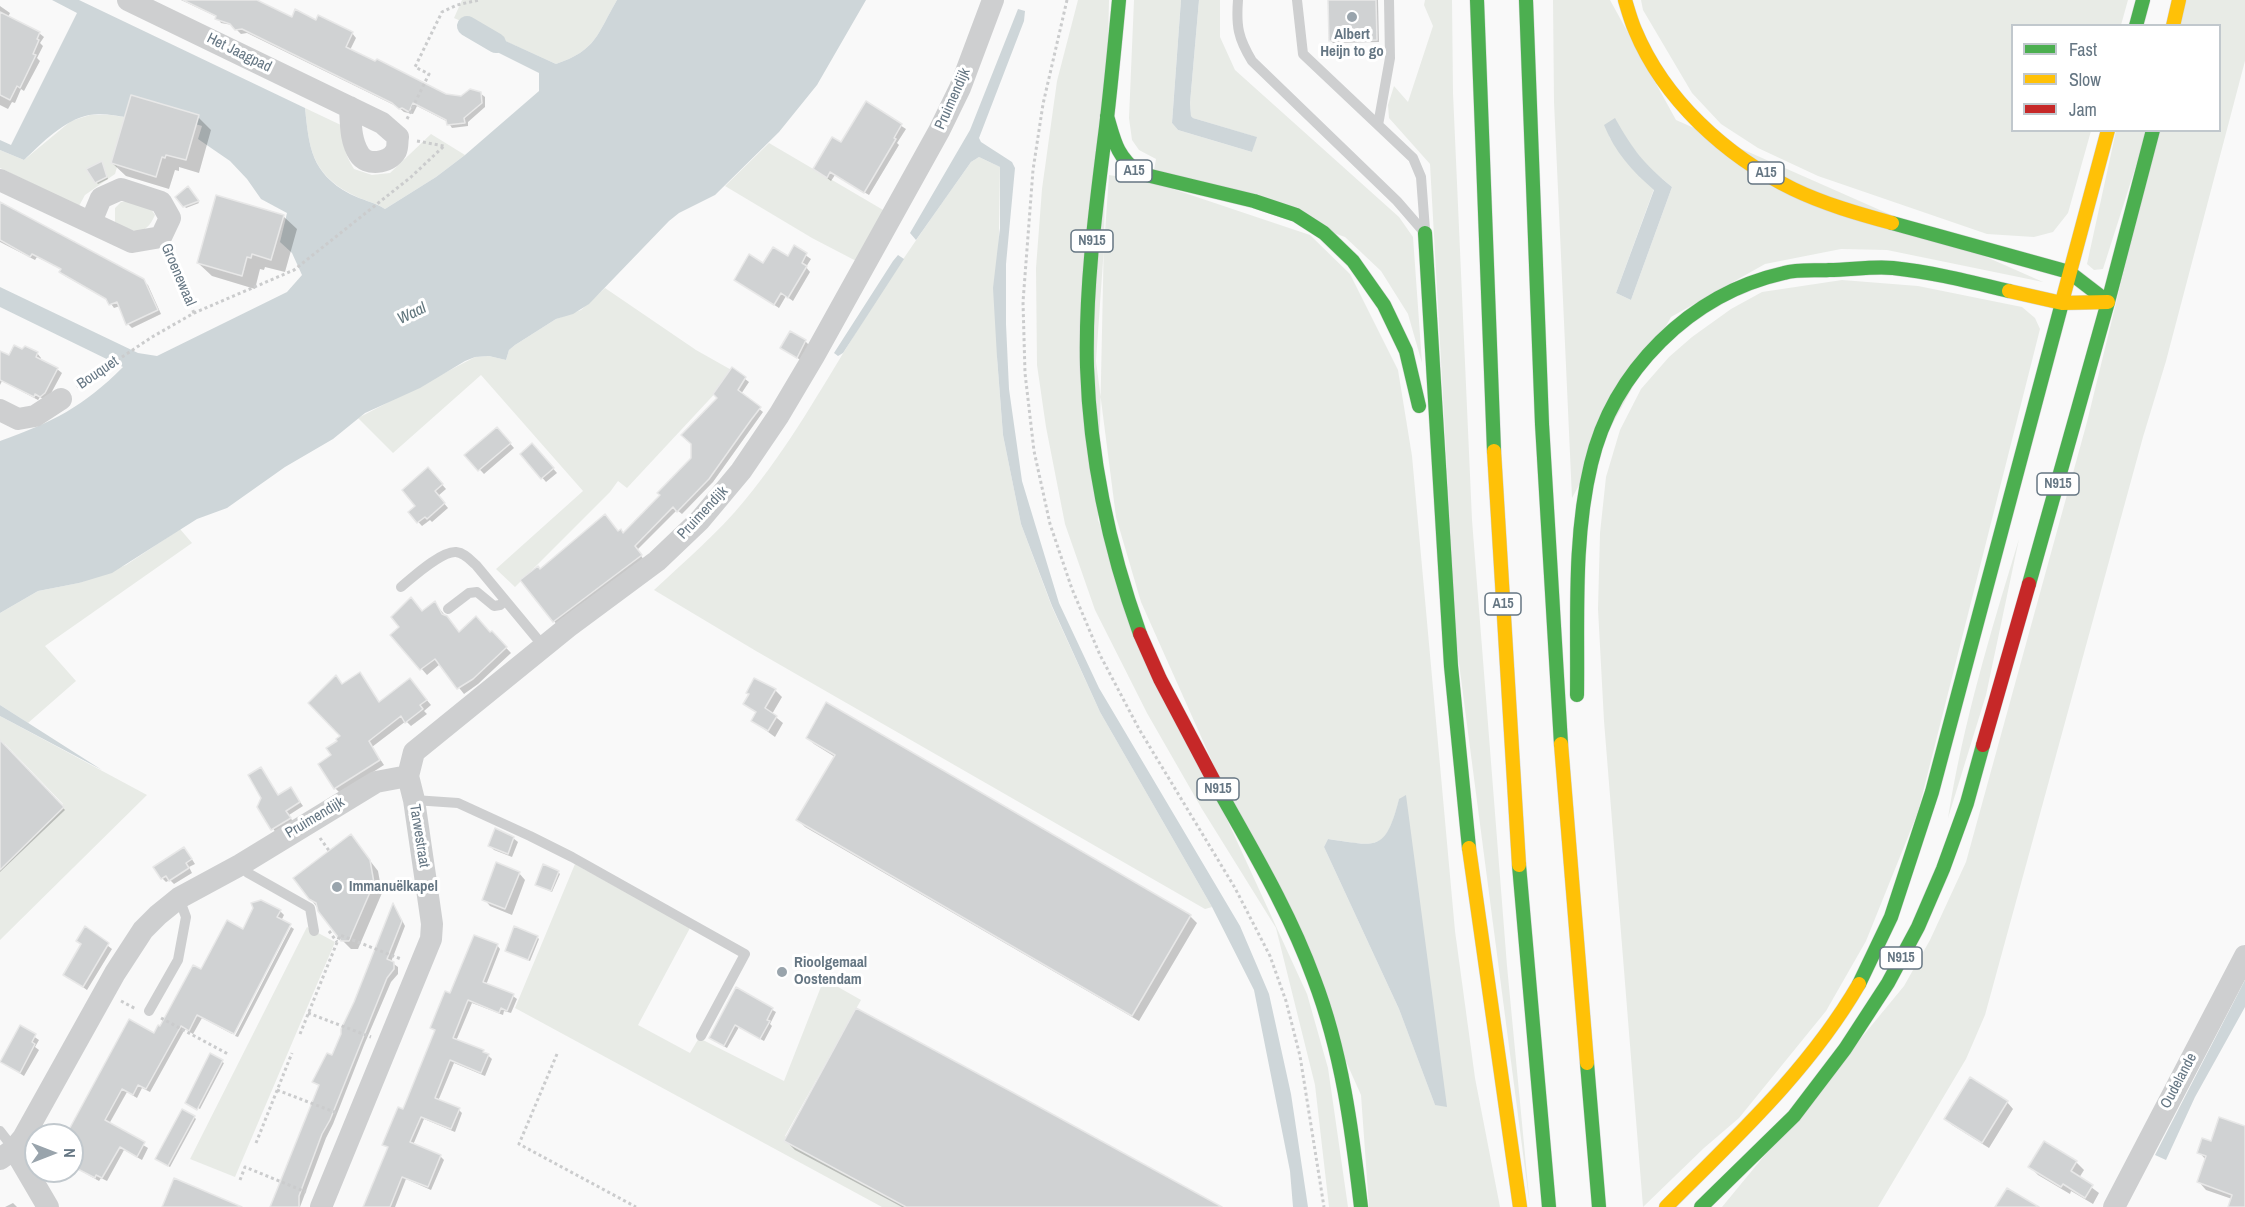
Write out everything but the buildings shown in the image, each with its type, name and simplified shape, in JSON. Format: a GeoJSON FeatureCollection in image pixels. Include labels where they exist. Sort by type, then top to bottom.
{"type":"FeatureCollection","features":[{"type":"Feature","properties":{"kind":"main road","name":"N915"},"geometry":{"type":"LineString","coordinates":[[1119,0],[1091,244],[1087,368],[1093,433],[1104,506],[1123,585],[1150,658],[1182,727],[1275,893],[1303,951],[1322,1003],[1337,1055],[1355,1152],[1361,1207]]}},
{"type":"Feature","properties":{"kind":"main road","name":"A15"},"geometry":{"type":"LineString","coordinates":[[1477,0],[1483,208],[1500,568],[1523,924],[1549,1207]]}},
{"type":"Feature","properties":{"kind":"main road"},"geometry":{"type":"LineString","coordinates":[[1526,0],[1533,224],[1549,554],[1570,868],[1599,1207]]}},
{"type":"Feature","properties":{"kind":"main road","name":"A15"},"geometry":{"type":"LineString","coordinates":[[1625,0],[1635,32],[1661,78],[1692,116],[1736,154],[1793,189],[1851,212],[2069,272],[2108,302]]}},
{"type":"Feature","properties":{"kind":"main road"},"geometry":{"type":"LineString","coordinates":[[2137,24],[2143,0]]}},
{"type":"Feature","properties":{"kind":"main road"},"geometry":{"type":"LineString","coordinates":[[2173,24],[2179,0]]}},
{"type":"Feature","properties":{"kind":"main road","name":"A15"},"geometry":{"type":"LineString","coordinates":[[1107,116],[1117,150],[1123,160],[1138,173],[1254,201],[1296,215],[1324,232],[1353,261],[1384,305],[1406,351],[1426,451],[1439,489]]}},
{"type":"Feature","properties":{"kind":"main road","name":"N915"},"geometry":{"type":"LineString","coordinates":[[1666,1207],[1758,1116],[1816,1048],[1858,986],[1887,928],[1932,792],[2107,132]]}},
{"type":"Feature","properties":{"kind":"main road","name":"N915"},"geometry":{"type":"LineString","coordinates":[[1704,1204],[1794,1116],[1845,1049],[1888,983],[1918,927],[1943,869],[1967,803],[2108,302],[2142,178],[2152,132]]}},
{"type":"Feature","properties":{"kind":"main road","name":"A15"},"geometry":{"type":"LineString","coordinates":[[1425,234],[1450,666],[1473,886],[1520,1207]]}},
{"type":"Feature","properties":{"kind":"main road"},"geometry":{"type":"LineString","coordinates":[[1576,714],[1580,523],[1591,463],[1609,412],[1637,366],[1673,329],[1705,306],[1750,283],[1786,272],[1890,268],[1942,276],[2062,303],[2108,302]]}},
{"type":"Feature","properties":{"kind":"main road"},"geometry":{"type":"LineString","coordinates":[[1570,868],[1575,750]]}},
{"type":"Feature","properties":{"kind":"street","name":"Het Jaagpad"},"geometry":{"type":"LineString","coordinates":[[128,0],[382,123],[398,137]]}},
{"type":"Feature","properties":{"kind":"street","name":"Pruimendijk"},"geometry":{"type":"LineString","coordinates":[[7,1154],[23,1138],[105,992],[143,930],[179,898],[240,865],[376,782],[408,776],[414,752],[544,646],[657,561],[700,520],[741,471],[779,415],[814,356],[939,131],[960,88],[993,0]]}},
{"type":"Feature","properties":{"kind":"street"},"geometry":{"type":"LineString","coordinates":[[350,107],[353,142],[361,157],[371,162],[383,161],[397,150],[398,137]]}},
{"type":"Feature","properties":{"kind":"street","name":"Groenewaal"},"geometry":{"type":"LineString","coordinates":[[0,180],[132,242],[161,237],[171,218],[161,202],[122,189],[101,198],[91,222]]}},
{"type":"Feature","properties":{"kind":"street","name":"Bouquet"},"geometry":{"type":"LineString","coordinates":[[0,410],[18,419],[35,416],[61,399]]}},
{"type":"Feature","properties":{"kind":"street","name":"Tarwestraat"},"geometry":{"type":"LineString","coordinates":[[322,1203],[431,939],[432,924],[414,800],[408,776]]}},
{"type":"Feature","properties":{"kind":"street","name":"Oudelande"},"geometry":{"type":"LineString","coordinates":[[2114,1207],[2245,956]]}},
{"type":"Feature","properties":{"kind":"street"},"geometry":{"type":"LineString","coordinates":[[7,1154],[48,1207]]}},
{"type":"Feature","properties":{"kind":"lane"},"geometry":{"type":"LineString","coordinates":[[1238,0],[1236,22],[1241,43],[1252,61],[1397,201],[1425,234]]}},
{"type":"Feature","properties":{"kind":"lane","name":"A15"},"geometry":{"type":"LineString","coordinates":[[1297,0],[1303,54],[1413,158],[1421,177],[1425,234]]}},
{"type":"Feature","properties":{"kind":"lane"},"geometry":{"type":"LineString","coordinates":[[1378,125],[1390,58],[1389,0]]}},
{"type":"Feature","properties":{"kind":"lane"},"geometry":{"type":"LineString","coordinates":[[401,586],[442,556],[458,552],[476,565],[544,646]]}},
{"type":"Feature","properties":{"kind":"lane"},"geometry":{"type":"LineString","coordinates":[[448,609],[469,593],[477,592],[494,606],[505,601]]}},
{"type":"Feature","properties":{"kind":"lane"},"geometry":{"type":"LineString","coordinates":[[414,800],[458,803],[519,831],[572,857],[745,954],[701,1036]]}},
{"type":"Feature","properties":{"kind":"lane"},"geometry":{"type":"LineString","coordinates":[[240,865],[248,873],[310,908],[315,931]]}},
{"type":"Feature","properties":{"kind":"lane"},"geometry":{"type":"LineString","coordinates":[[149,1011],[178,960],[186,917],[179,898]]}},
{"type":"Feature","properties":{"kind":"lane"},"geometry":{"type":"LineString","coordinates":[[0,1131],[7,1154]]}},
{"type":"Feature","properties":{"kind":"path"},"geometry":{"type":"LineString","coordinates":[[398,137],[429,74],[415,67],[442,12],[457,4],[479,0]]}},
{"type":"Feature","properties":{"kind":"path","name":"Bouquet"},"geometry":{"type":"LineString","coordinates":[[61,399],[139,346],[194,313],[294,270],[387,196],[444,146],[398,137]]}},
{"type":"Feature","properties":{"kind":"path","name":"Groenewaal"},"geometry":{"type":"LineString","coordinates":[[161,237],[194,313]]}},
{"type":"Feature","properties":{"kind":"path"},"geometry":{"type":"LineString","coordinates":[[300,1034],[340,935],[420,966]]}},
{"type":"Feature","properties":{"kind":"path"},"geometry":{"type":"LineString","coordinates":[[105,992],[141,1012],[149,1011],[228,1054]]}},
{"type":"Feature","properties":{"kind":"path"},"geometry":{"type":"LineString","coordinates":[[308,1013],[388,1043]]}},
{"type":"Feature","properties":{"kind":"path"},"geometry":{"type":"LineString","coordinates":[[256,1143],[292,1053]]}},
{"type":"Feature","properties":{"kind":"path"},"geometry":{"type":"LineString","coordinates":[[556,1054],[519,1144],[636,1207]]}},
{"type":"Feature","properties":{"kind":"path"},"geometry":{"type":"LineString","coordinates":[[277,1090],[356,1121]]}},
{"type":"Feature","properties":{"kind":"path"},"geometry":{"type":"LineString","coordinates":[[240,1180],[245,1167],[322,1203]]}},
{"type":"Feature","properties":{"kind":"shaded area"},"geometry":{"type":"Polygon","coordinates":[[[462,0],[617,0],[600,32],[588,47],[570,59],[556,64],[454,18],[462,0]]]}},
{"type":"Feature","properties":{"kind":"shaded area"},"geometry":{"type":"Polygon","coordinates":[[[1078,0],[1109,0],[1098,520],[1230,826],[1307,994],[1328,1068],[1348,1207],[1329,1207],[1315,1085],[1276,928],[1202,809],[1147,713],[1095,610],[1065,524],[1046,427],[1037,365],[1036,268],[1042,189],[1057,81],[1078,0]]]}},
{"type":"Feature","properties":{"kind":"shaded area"},"geometry":{"type":"Polygon","coordinates":[[[1134,0],[1181,0],[1172,123],[1178,130],[1252,152],[1256,137],[1191,116],[1190,103],[1199,0],[1220,0],[1220,37],[1235,70],[1399,217],[1413,237],[1422,363],[1408,314],[1381,271],[1345,237],[1154,170],[1156,159],[1139,150],[1132,140],[1129,118],[1134,0]]]}},
{"type":"Feature","properties":{"kind":"shaded area"},"geometry":{"type":"Polygon","coordinates":[[[1425,0],[1452,0],[1453,93],[1472,520],[1507,966],[1530,1207],[1457,648],[1430,164],[1389,118],[1388,105],[1394,86],[1408,102],[1433,26],[1424,5],[1425,0]]]}},
{"type":"Feature","properties":{"kind":"shaded area"},"geometry":{"type":"Polygon","coordinates":[[[1553,0],[1610,0],[1676,120],[2043,282],[1887,250],[1841,249],[1765,264],[1671,317],[1572,498],[1554,102],[1553,0]],[[1605,125],[1610,138],[1654,189],[1616,293],[1631,300],[1672,187],[1647,166],[1630,144],[1605,125]]]}},
{"type":"Feature","properties":{"kind":"shaded area"},"geometry":{"type":"Polygon","coordinates":[[[1641,0],[2128,0],[2121,24],[2011,24],[2011,132],[2091,132],[2068,213],[2053,232],[2034,237],[1987,234],[1818,176],[1758,148],[1721,124],[1692,93],[1643,10],[1641,0]]]}},
{"type":"Feature","properties":{"kind":"shaded area"},"geometry":{"type":"Polygon","coordinates":[[[2186,0],[2245,0],[2245,61],[2166,361],[2143,437],[1985,1015],[1966,1059],[1878,1207],[1722,1207],[1904,986],[1930,940],[1966,862],[2087,422],[2158,132],[2221,132],[2221,24],[2179,24],[2186,0]]]}},
{"type":"Feature","properties":{"kind":"shaded area"},"geometry":{"type":"Polygon","coordinates":[[[305,108],[343,126],[346,154],[351,164],[354,169],[372,175],[390,173],[431,134],[465,155],[436,177],[385,209],[338,186],[320,168],[314,158],[308,135],[305,108]]]}},
{"type":"Feature","properties":{"kind":"shaded area"},"geometry":{"type":"Polygon","coordinates":[[[90,115],[131,118],[115,174],[85,195],[79,206],[0,168],[0,150],[24,160],[71,121],[90,115]]]}},
{"type":"Feature","properties":{"kind":"shaded area"},"geometry":{"type":"Polygon","coordinates":[[[2116,132],[2147,132],[2103,269],[2094,270],[2087,264],[2116,132]]]}},
{"type":"Feature","properties":{"kind":"shaded area"},"geometry":{"type":"Polygon","coordinates":[[[769,143],[890,214],[860,263],[812,238],[725,186],[769,143]]]}},
{"type":"Feature","properties":{"kind":"shaded area"},"geometry":{"type":"Polygon","coordinates":[[[979,157],[1000,167],[997,357],[1003,435],[1021,524],[1052,607],[1100,712],[1212,907],[1205,909],[654,590],[724,524],[761,480],[899,266],[971,162],[979,157]]]}},
{"type":"Feature","properties":{"kind":"shaded area"},"geometry":{"type":"Polygon","coordinates":[[[1109,175],[1152,182],[1310,235],[1350,274],[1398,370],[1412,456],[1455,931],[1475,1078],[1500,1207],[1369,1207],[1361,1095],[1141,602],[1116,517],[1096,361],[1109,175]],[[1399,800],[1389,829],[1377,842],[1368,844],[1328,839],[1324,847],[1399,1009],[1435,1105],[1399,800]]]}},
{"type":"Feature","properties":{"kind":"shaded area"},"geometry":{"type":"Polygon","coordinates":[[[131,201],[151,209],[155,215],[143,230],[133,230],[115,222],[115,208],[121,202],[131,201]]]}},
{"type":"Feature","properties":{"kind":"shaded area"},"geometry":{"type":"Polygon","coordinates":[[[1842,280],[1918,286],[2022,307],[2035,318],[2040,329],[1918,812],[1866,941],[1826,1011],[1739,1118],[1643,1207],[1604,721],[1598,609],[1600,533],[1606,477],[1620,430],[1641,389],[1669,357],[1692,337],[1731,309],[1762,292],[1842,280]]]}},
{"type":"Feature","properties":{"kind":"shaded area"},"geometry":{"type":"Polygon","coordinates":[[[605,288],[696,350],[735,372],[627,488],[618,481],[610,492],[515,587],[496,569],[583,491],[481,375],[393,453],[358,418],[475,357],[489,356],[506,360],[509,350],[515,345],[556,319],[581,310],[605,288]]]}},
{"type":"Feature","properties":{"kind":"shaded area"},"geometry":{"type":"Polygon","coordinates":[[[180,529],[192,543],[45,646],[76,681],[28,723],[0,705],[0,613],[38,591],[79,583],[126,565],[180,529]]]}},
{"type":"Feature","properties":{"kind":"shaded area"},"geometry":{"type":"Polygon","coordinates":[[[2019,539],[1986,695],[1948,818],[1961,747],[1988,643],[2019,539]]]}},
{"type":"Feature","properties":{"kind":"shaded area"},"geometry":{"type":"Polygon","coordinates":[[[0,716],[147,795],[0,940],[0,865],[63,804],[5,744],[0,748],[0,716]]]}},
{"type":"Feature","properties":{"kind":"shaded area"},"geometry":{"type":"Polygon","coordinates":[[[575,864],[690,928],[638,1025],[690,1053],[699,1038],[784,1081],[824,979],[861,1000],[785,1136],[910,1207],[882,1207],[515,1008],[575,864]]]}},
{"type":"Feature","properties":{"kind":"shaded area"},"geometry":{"type":"Polygon","coordinates":[[[307,927],[335,942],[235,1177],[190,1159],[307,927]]]}},
{"type":"Feature","properties":{"kind":"water","name":"Waal"},"geometry":{"type":"Polygon","coordinates":[[[52,0],[79,0],[305,108],[308,135],[314,158],[327,177],[350,194],[385,209],[436,177],[465,155],[539,91],[539,73],[471,39],[475,27],[556,64],[570,59],[588,47],[600,32],[617,0],[866,0],[817,85],[779,132],[715,195],[679,213],[669,221],[589,304],[573,314],[556,319],[515,345],[509,350],[506,360],[489,356],[475,357],[420,388],[365,413],[333,439],[285,467],[227,508],[197,519],[112,573],[79,583],[38,591],[0,613],[0,441],[66,412],[94,393],[123,367],[0,307],[0,287],[138,353],[157,356],[287,292],[302,275],[292,253],[280,242],[287,213],[261,199],[230,161],[198,139],[202,126],[135,106],[131,118],[94,114],[71,122],[54,133],[24,160],[0,150],[0,140],[11,145],[77,13],[52,0]]]}},
{"type":"Feature","properties":{"kind":"water"},"geometry":{"type":"Polygon","coordinates":[[[1181,0],[1199,0],[1190,103],[1191,116],[1257,137],[1252,152],[1178,130],[1172,123],[1181,0]]]}},
{"type":"Feature","properties":{"kind":"water"},"geometry":{"type":"Polygon","coordinates":[[[1018,9],[1025,11],[1024,21],[979,138],[981,142],[1012,162],[1015,168],[1006,264],[1006,324],[1009,389],[1022,481],[1059,603],[1099,688],[1240,926],[1269,994],[1291,1094],[1308,1207],[1293,1207],[1290,1171],[1254,990],[1212,907],[1100,712],[1052,606],[1021,524],[1003,435],[997,357],[993,288],[1000,228],[1000,167],[979,157],[971,162],[916,240],[910,233],[970,130],[1018,9]]]}},
{"type":"Feature","properties":{"kind":"water"},"geometry":{"type":"Polygon","coordinates":[[[1615,118],[1640,156],[1672,187],[1631,300],[1616,293],[1654,190],[1625,161],[1608,135],[1604,125],[1615,118]]]}},
{"type":"Feature","properties":{"kind":"water"},"geometry":{"type":"Polygon","coordinates":[[[898,255],[904,259],[843,353],[838,356],[834,353],[898,255]]]}},
{"type":"Feature","properties":{"kind":"water"},"geometry":{"type":"Polygon","coordinates":[[[0,705],[102,770],[0,716],[0,705]]]}},
{"type":"Feature","properties":{"kind":"water"},"geometry":{"type":"Polygon","coordinates":[[[1406,795],[1447,1107],[1435,1105],[1399,1009],[1324,847],[1328,839],[1368,844],[1377,842],[1389,829],[1399,799],[1406,795]]]}},
{"type":"Feature","properties":{"kind":"water"},"geometry":{"type":"Polygon","coordinates":[[[2245,980],[2245,1007],[2195,1097],[2166,1160],[2155,1155],[2245,980]]]}},
{"type":"Feature","properties":{"kind":"waterway"},"geometry":{"type":"LineString","coordinates":[[467,26],[496,43]]}},
{"type":"Feature","properties":{"kind":"traffic: fast"},"geometry":{"type":"LineString","coordinates":[[1119,0],[1092,247],[1087,367],[1092,435],[1103,502],[1119,569],[1140,634]]}},
{"type":"Feature","properties":{"kind":"traffic: fast"},"geometry":{"type":"LineString","coordinates":[[1477,0],[1494,451]]}},
{"type":"Feature","properties":{"kind":"traffic: fast"},"geometry":{"type":"LineString","coordinates":[[1526,0],[1542,424],[1561,744]]}},
{"type":"Feature","properties":{"kind":"traffic: fast"},"geometry":{"type":"LineString","coordinates":[[2137,24],[2143,0]]}},
{"type":"Feature","properties":{"kind":"traffic: fast"},"geometry":{"type":"LineString","coordinates":[[1107,116],[1121,154],[1138,173],[1254,201],[1296,215],[1324,233],[1353,261],[1384,305],[1406,351],[1419,406]]}},
{"type":"Feature","properties":{"kind":"traffic: fast"},"geometry":{"type":"LineString","coordinates":[[2108,302],[2152,132]]}},
{"type":"Feature","properties":{"kind":"traffic: fast"},"geometry":{"type":"LineString","coordinates":[[1892,223],[2069,272],[2108,302]]}},
{"type":"Feature","properties":{"kind":"traffic: fast"},"geometry":{"type":"LineString","coordinates":[[1425,233],[1451,666],[1469,848]]}},
{"type":"Feature","properties":{"kind":"traffic: fast"},"geometry":{"type":"LineString","coordinates":[[1577,695],[1579,550],[1585,492],[1591,464],[1602,430],[1617,398],[1637,368],[1660,342],[1687,318],[1717,299],[1750,283],[1789,272],[1893,268],[2009,291]]}},
{"type":"Feature","properties":{"kind":"traffic: fast"},"geometry":{"type":"LineString","coordinates":[[2029,584],[2108,302]]}},
{"type":"Feature","properties":{"kind":"traffic: fast"},"geometry":{"type":"LineString","coordinates":[[1859,984],[1891,917],[1932,792],[2062,303]]}},
{"type":"Feature","properties":{"kind":"traffic: fast"},"geometry":{"type":"LineString","coordinates":[[1701,1207],[1794,1116],[1845,1049],[1888,983],[1918,927],[1943,869],[1967,803],[1983,745]]}},
{"type":"Feature","properties":{"kind":"traffic: fast"},"geometry":{"type":"LineString","coordinates":[[1215,783],[1281,903],[1304,953],[1324,1007],[1345,1092],[1361,1207]]}},
{"type":"Feature","properties":{"kind":"traffic: fast"},"geometry":{"type":"LineString","coordinates":[[1519,865],[1549,1207]]}},
{"type":"Feature","properties":{"kind":"traffic: fast"},"geometry":{"type":"LineString","coordinates":[[1587,1063],[1599,1207]]}},
{"type":"Feature","properties":{"kind":"traffic: slow"},"geometry":{"type":"LineString","coordinates":[[1625,0],[1647,56],[1662,80],[1680,102],[1721,143],[1768,176],[1793,189],[1829,204],[1892,223]]}},
{"type":"Feature","properties":{"kind":"traffic: slow"},"geometry":{"type":"LineString","coordinates":[[2173,24],[2179,0]]}},
{"type":"Feature","properties":{"kind":"traffic: slow"},"geometry":{"type":"LineString","coordinates":[[2063,298],[2107,132]]}},
{"type":"Feature","properties":{"kind":"traffic: slow"},"geometry":{"type":"LineString","coordinates":[[2009,291],[2062,303],[2108,302]]}},
{"type":"Feature","properties":{"kind":"traffic: slow"},"geometry":{"type":"LineString","coordinates":[[1494,451],[1519,865]]}},
{"type":"Feature","properties":{"kind":"traffic: slow"},"geometry":{"type":"LineString","coordinates":[[1561,744],[1587,1063]]}},
{"type":"Feature","properties":{"kind":"traffic: slow"},"geometry":{"type":"LineString","coordinates":[[1469,848],[1520,1207]]}},
{"type":"Feature","properties":{"kind":"traffic: slow"},"geometry":{"type":"LineString","coordinates":[[1666,1207],[1770,1102],[1818,1045],[1859,984]]}},
{"type":"Feature","properties":{"kind":"traffic: jam"},"geometry":{"type":"LineString","coordinates":[[1983,745],[2029,584]]}},
{"type":"Feature","properties":{"kind":"traffic: jam"},"geometry":{"type":"LineString","coordinates":[[1140,634],[1160,679],[1215,783]]}},
{"type":"Feature","properties":{"kind":"place","name":"Albert Heijn to go"},"geometry":{"type":"Point","coordinates":[1352,17]}},
{"type":"Feature","properties":{"kind":"place","name":"Immanuëlkapel"},"geometry":{"type":"Point","coordinates":[337,887]}},
{"type":"Feature","properties":{"kind":"place","name":"Rioolgemaal Oostendam"},"geometry":{"type":"Point","coordinates":[782,972]}}]}
